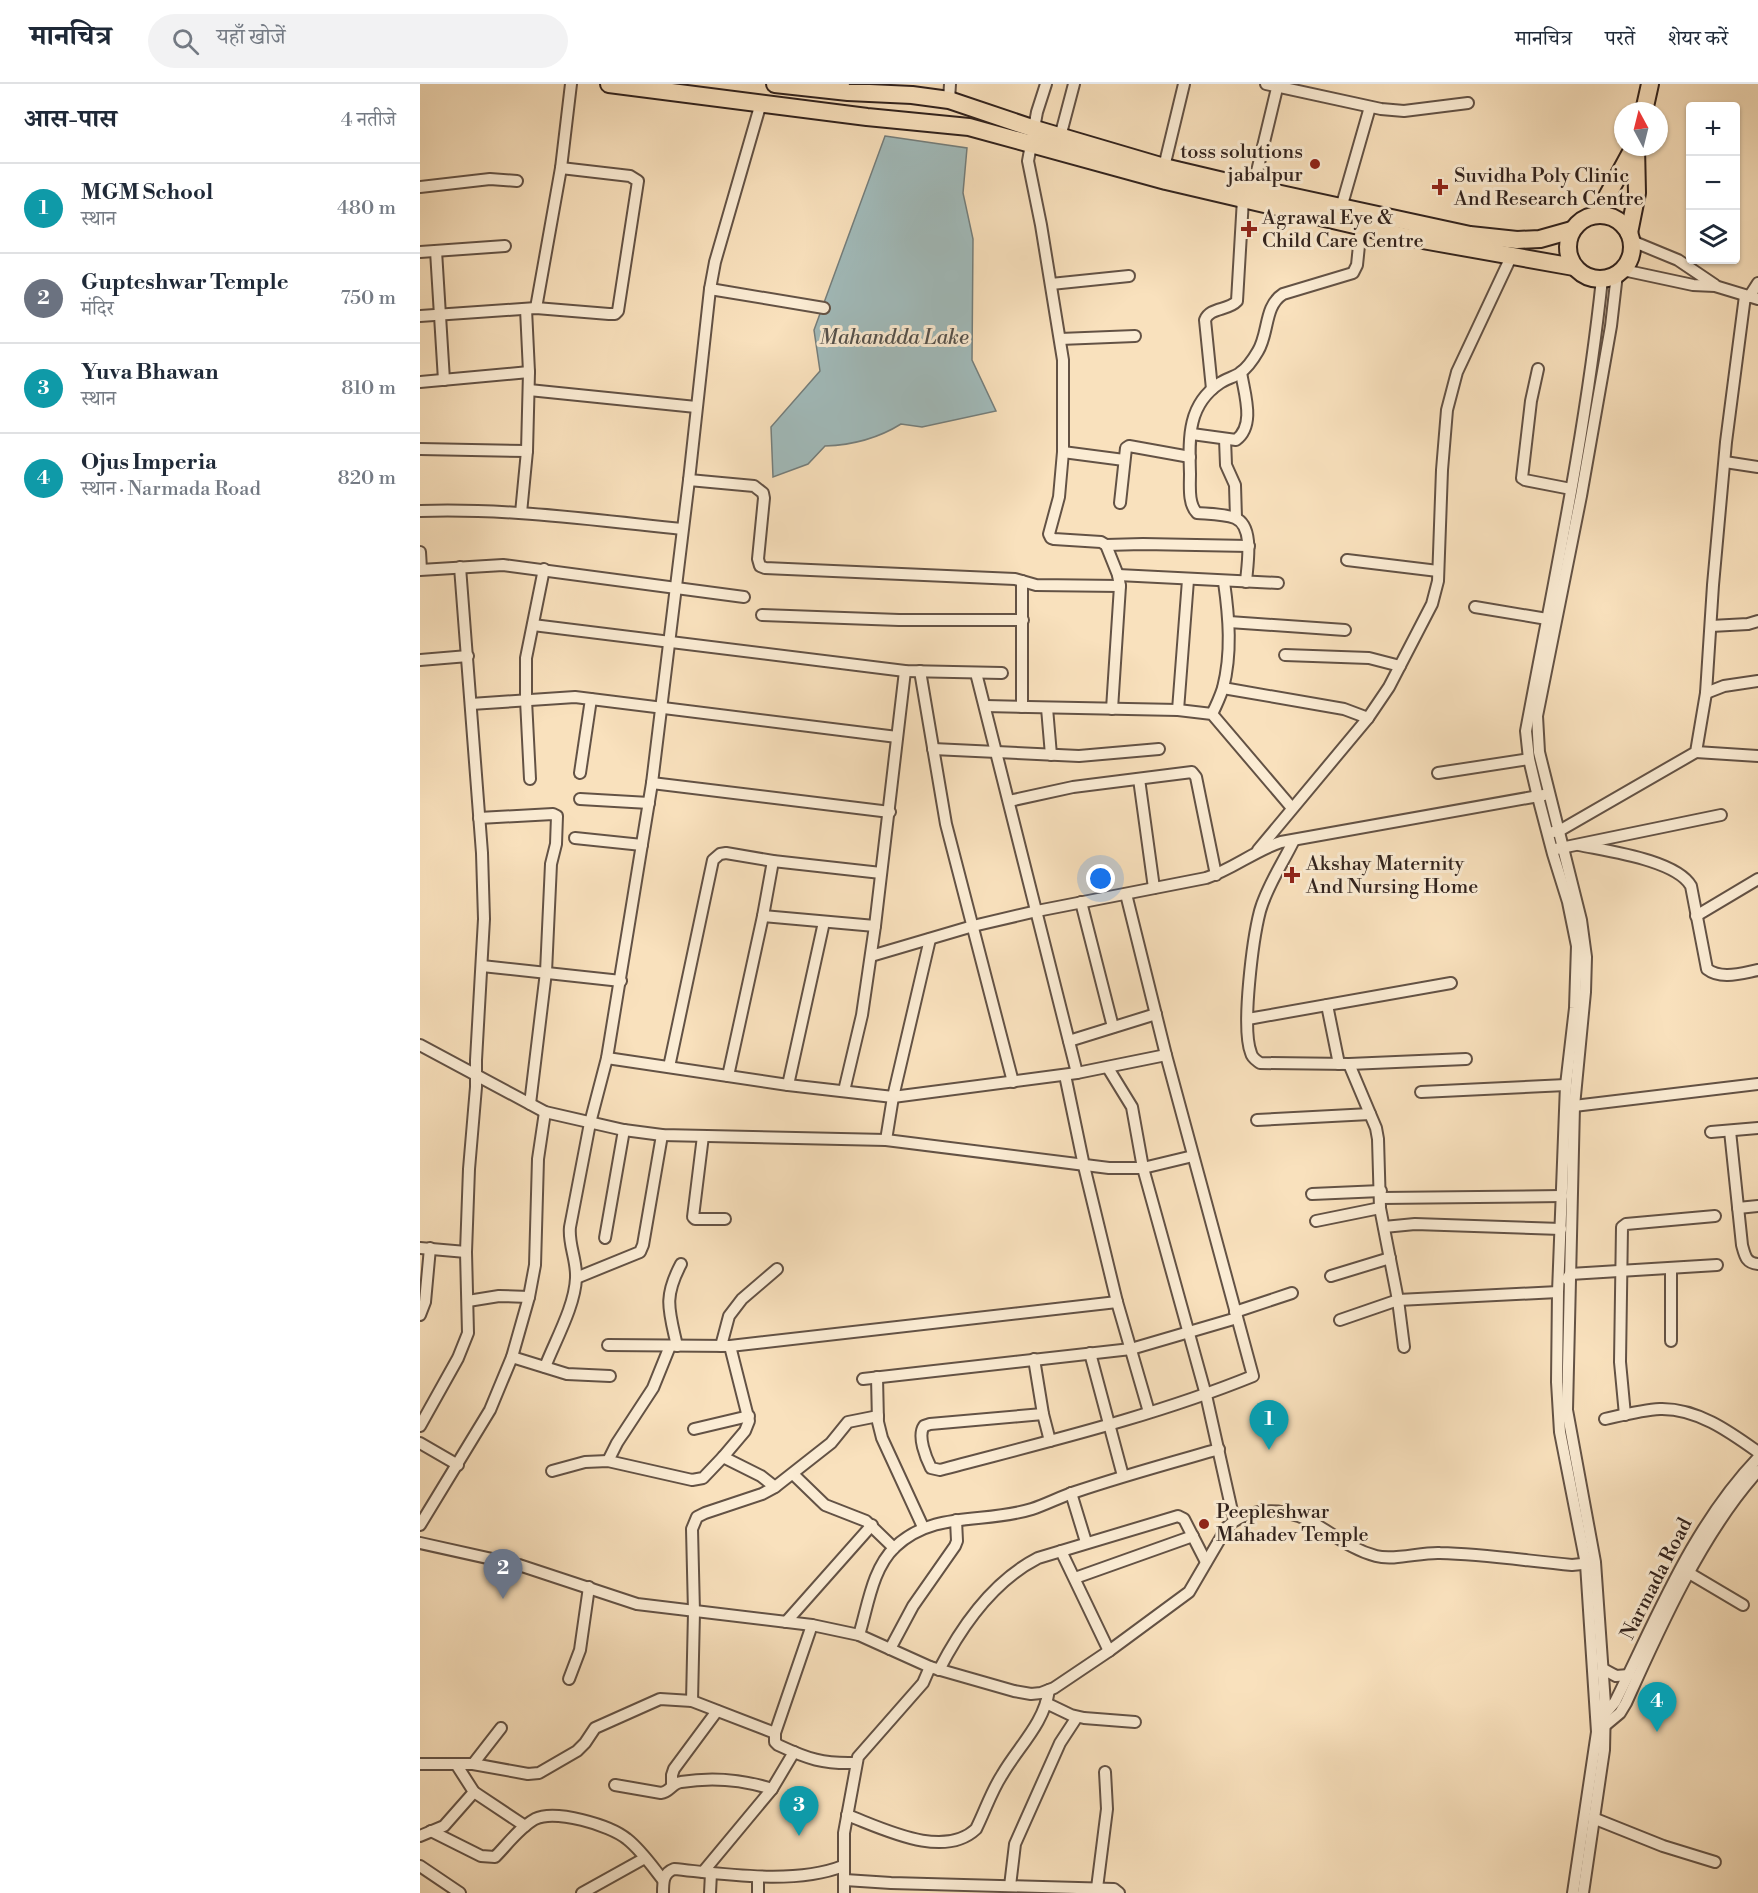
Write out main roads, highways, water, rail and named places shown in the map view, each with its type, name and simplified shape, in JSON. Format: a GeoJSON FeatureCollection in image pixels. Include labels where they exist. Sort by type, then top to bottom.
{"type":"FeatureCollection","features":[{"type":"Feature","properties":{"kind":"highway"},"geometry":{"type":"LineString","coordinates":[[609,84],[867,117],[1033,136],[1060,136],[1360,226],[1511,257],[1574,267]]}},
{"type":"Feature","properties":{"kind":"highway"},"geometry":{"type":"LineString","coordinates":[[676,84],[815,104],[950,99]]}},
{"type":"Feature","properties":{"kind":"highway"},"geometry":{"type":"LineString","coordinates":[[775,84],[950,99],[1033,136],[1166,181],[1341,207],[1470,235],[1494,238],[1540,239],[1572,230]]}},
{"type":"Feature","properties":{"kind":"highway"},"geometry":{"type":"LineString","coordinates":[[1646,102],[1650,84]]}},
{"type":"Feature","properties":{"kind":"highway"},"geometry":{"type":"LineString","coordinates":[[950,99],[969,127]]}},
{"type":"Feature","properties":{"kind":"highway"},"geometry":{"type":"LineString","coordinates":[[1597,215],[1629,156]]}},
{"type":"Feature","properties":{"kind":"highway"},"geometry":{"type":"LineString","coordinates":[[1630,237],[1619,221],[1605,215],[1582,219],[1572,230],[1567,245],[1570,260],[1574,267],[1586,276],[1614,274],[1631,256],[1630,237],[1637,193],[1637,156]]}},
{"type":"Feature","properties":{"kind":"water","name":"Mahandda Lake"},"geometry":{"type":"Polygon","coordinates":[[[885,136],[967,148],[963,193],[973,239],[972,360],[996,411],[922,427],[901,424],[883,434],[865,440],[825,446],[808,464],[773,477],[771,427],[820,371],[814,330],[885,136]]]}},
{"type":"Feature","properties":{"kind":"place","name":"toss solutions jabalpur"},"geometry":{"type":"Point","coordinates":[1315,164]}},
{"type":"Feature","properties":{"kind":"place","name":"Suvidha Poly Clinic And Research Centre"},"geometry":{"type":"Point","coordinates":[1440,187]}},
{"type":"Feature","properties":{"kind":"place","name":"Agrawal Eye & Child Care Centre"},"geometry":{"type":"Point","coordinates":[1249,229]}},
{"type":"Feature","properties":{"kind":"place","name":"Akshay Maternity And Nursing Home"},"geometry":{"type":"Point","coordinates":[1292,875]}},
{"type":"Feature","properties":{"kind":"place","name":"MGM School"},"geometry":{"type":"Point","coordinates":[1269,1450]}},
{"type":"Feature","properties":{"kind":"place","name":"Peepleshwar Mahadev Temple"},"geometry":{"type":"Point","coordinates":[1204,1524]}},
{"type":"Feature","properties":{"kind":"place","name":"Gupteshwar Temple"},"geometry":{"type":"Point","coordinates":[503,1599]}},
{"type":"Feature","properties":{"kind":"place","name":"Ojus Imperia"},"geometry":{"type":"Point","coordinates":[1657,1732]}},
{"type":"Feature","properties":{"kind":"place","name":"Yuva Bhawan"},"geometry":{"type":"Point","coordinates":[799,1836]}}]}
